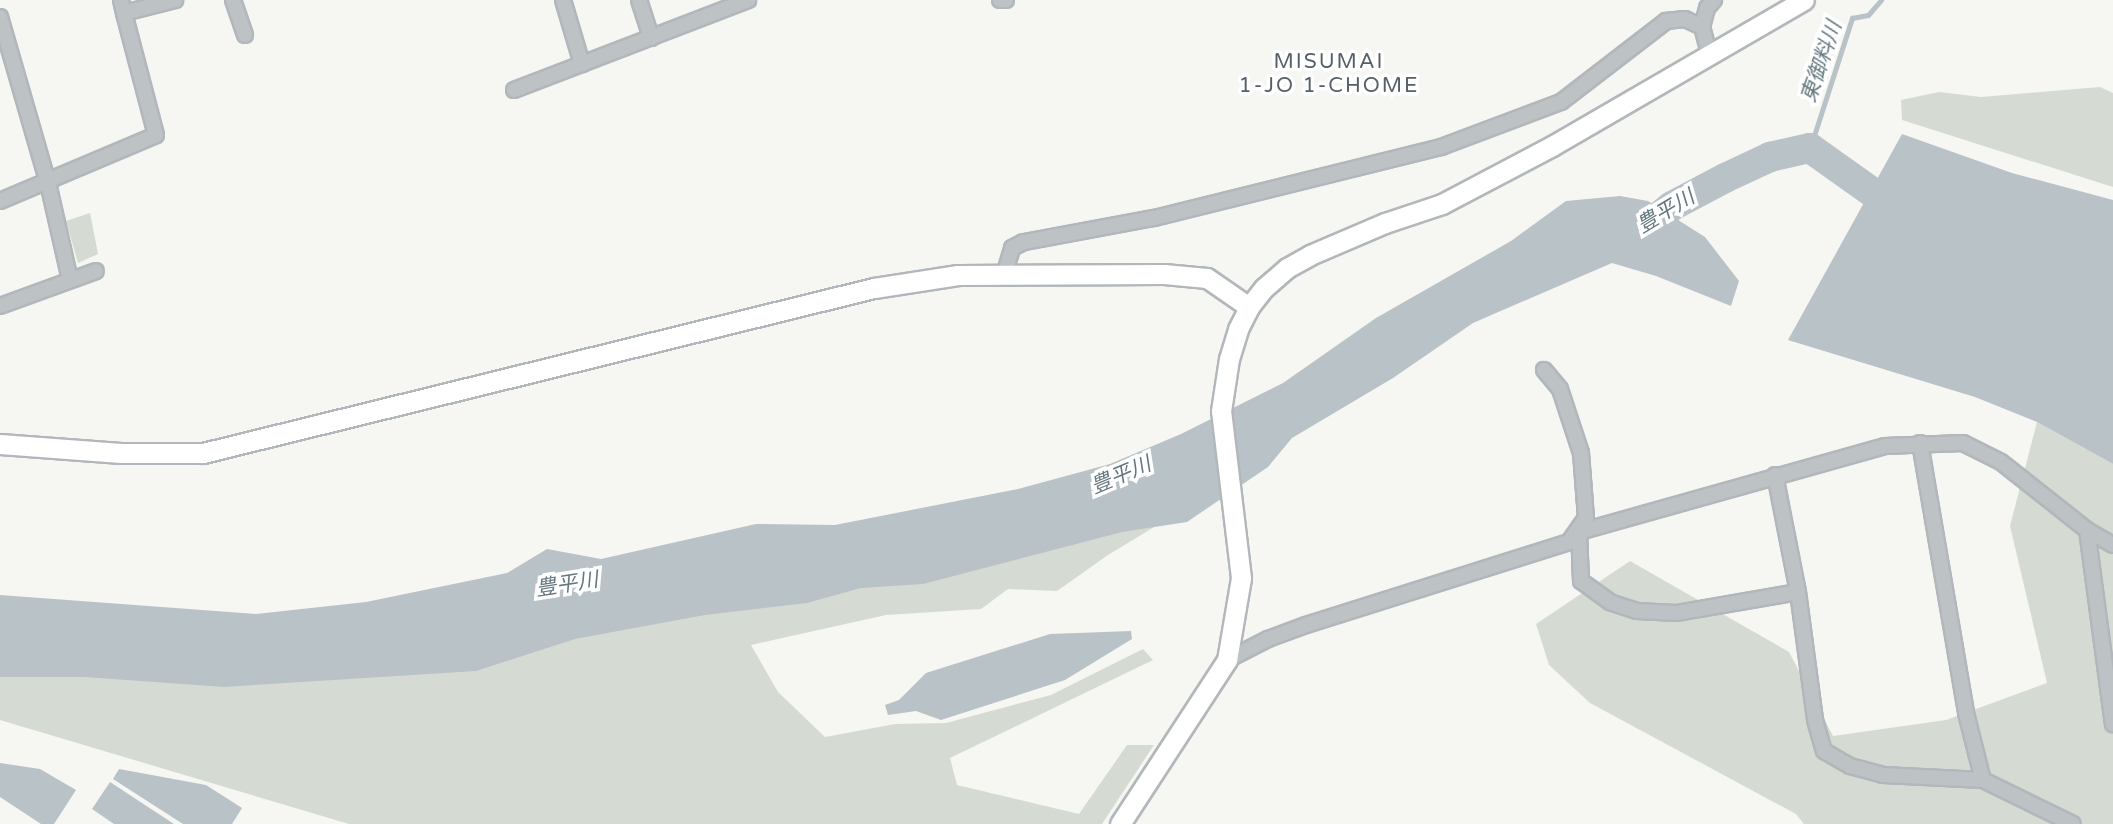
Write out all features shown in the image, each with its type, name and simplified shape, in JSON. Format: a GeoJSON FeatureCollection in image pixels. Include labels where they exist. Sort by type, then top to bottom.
{"type":"FeatureCollection","features":[{"type":"Feature","properties":{"kind":"street"},"geometry":{"type":"LineString","coordinates":[[0,201],[48,183],[156,135],[123,7],[175,0]]}},
{"type":"Feature","properties":{"kind":"street"},"geometry":{"type":"LineString","coordinates":[[233,0],[245,36]]}},
{"type":"Feature","properties":{"kind":"street"},"geometry":{"type":"LineString","coordinates":[[563,0],[582,64]]}},
{"type":"Feature","properties":{"kind":"street"},"geometry":{"type":"LineString","coordinates":[[639,0],[651,37]]}},
{"type":"Feature","properties":{"kind":"street"},"geometry":{"type":"LineString","coordinates":[[514,90],[748,0]]}},
{"type":"Feature","properties":{"kind":"street"},"geometry":{"type":"LineString","coordinates":[[1000,0],[1006,0]]}},
{"type":"Feature","properties":{"kind":"street"},"geometry":{"type":"LineString","coordinates":[[1709,53],[1702,27],[1707,8],[1714,0]]}},
{"type":"Feature","properties":{"kind":"street"},"geometry":{"type":"LineString","coordinates":[[1120,824],[1227,660],[1241,578],[1221,411],[1229,359],[1238,329],[1249,307],[1272,281],[1310,255],[1385,223],[1442,204],[1592,125],[1709,53],[1804,0]]}},
{"type":"Feature","properties":{"kind":"street"},"geometry":{"type":"LineString","coordinates":[[0,17],[48,183],[70,280]]}},
{"type":"Feature","properties":{"kind":"street"},"geometry":{"type":"LineString","coordinates":[[1004,275],[1012,248],[1024,242],[1154,218],[1441,147],[1561,102],[1666,21],[1685,19],[1702,27]]}},
{"type":"Feature","properties":{"kind":"street"},"geometry":{"type":"LineString","coordinates":[[0,306],[96,271]]}},
{"type":"Feature","properties":{"kind":"street"},"geometry":{"type":"LineString","coordinates":[[0,444],[121,453],[203,453],[874,288],[958,275],[1164,274],[1207,278],[1249,307]]}},
{"type":"Feature","properties":{"kind":"street"},"geometry":{"type":"LineString","coordinates":[[1227,660],[1268,639],[1306,625],[1569,542],[1579,532],[1586,518],[1581,453],[1560,389],[1544,370]]}},
{"type":"Feature","properties":{"kind":"street"},"geometry":{"type":"LineString","coordinates":[[1920,443],[1966,713],[1983,780]]}},
{"type":"Feature","properties":{"kind":"street"},"geometry":{"type":"LineString","coordinates":[[1579,532],[1885,446],[1963,443],[2001,463],[2087,530],[2113,545]]}},
{"type":"Feature","properties":{"kind":"street"},"geometry":{"type":"LineString","coordinates":[[1776,475],[1798,592],[1815,720],[1824,751],[1850,766],[1883,775],[1983,780],[2073,824]]}},
{"type":"Feature","properties":{"kind":"street"},"geometry":{"type":"LineString","coordinates":[[2087,530],[2113,724]]}},
{"type":"Feature","properties":{"kind":"street"},"geometry":{"type":"LineString","coordinates":[[1579,532],[1581,581],[1610,603],[1637,611],[1676,613],[1798,592]]}},
{"type":"Feature","properties":{"kind":"shaded area"},"geometry":{"type":"Polygon","coordinates":[[[2100,87],[2113,93],[2113,187],[1902,120],[1901,100],[1939,92],[1981,97],[2100,87]]]}},
{"type":"Feature","properties":{"kind":"shaded area"},"geometry":{"type":"Polygon","coordinates":[[[90,213],[98,254],[78,263],[66,221],[90,213]]]}},
{"type":"Feature","properties":{"kind":"shaded area"},"geometry":{"type":"Polygon","coordinates":[[[2037,422],[2113,464],[2113,824],[1804,824],[1796,814],[1590,703],[1549,665],[1536,624],[1630,561],[1789,652],[1833,736],[1946,720],[2047,683],[2010,526],[2037,422]]]}},
{"type":"Feature","properties":{"kind":"shaded area"},"geometry":{"type":"Polygon","coordinates":[[[1207,495],[1108,555],[1057,591],[1008,589],[981,609],[886,615],[751,645],[778,692],[825,737],[895,724],[946,723],[1051,695],[1143,649],[1153,660],[950,758],[957,785],[1079,814],[1127,745],[1154,745],[1102,824],[349,824],[0,720],[0,668],[1207,495]]]}},
{"type":"Feature","properties":{"kind":"water"},"geometry":{"type":"Polygon","coordinates":[[[1902,134],[2012,173],[2113,200],[2113,464],[2037,422],[1975,397],[1788,340],[1902,134]]]}},
{"type":"Feature","properties":{"kind":"water"},"geometry":{"type":"Polygon","coordinates":[[[1620,196],[1648,201],[1705,237],[1739,281],[1731,306],[1656,276],[1612,263],[1473,323],[1393,378],[1292,438],[1268,467],[1187,522],[1122,532],[923,584],[861,588],[807,603],[705,615],[575,639],[476,671],[224,687],[84,677],[0,677],[0,595],[256,614],[366,602],[507,573],[547,549],[601,559],[756,524],[835,525],[1018,489],[1110,464],[1181,434],[1283,383],[1376,318],[1511,241],[1566,201],[1620,196]]]}},
{"type":"Feature","properties":{"kind":"water"},"geometry":{"type":"Polygon","coordinates":[[[1131,631],[1132,639],[1065,680],[941,720],[916,711],[888,715],[885,705],[899,700],[926,673],[1050,634],[1131,631]]]}},
{"type":"Feature","properties":{"kind":"water"},"geometry":{"type":"Polygon","coordinates":[[[0,763],[40,769],[76,790],[54,824],[41,824],[0,797],[0,763]]]}},
{"type":"Feature","properties":{"kind":"water"},"geometry":{"type":"Polygon","coordinates":[[[119,769],[206,785],[242,808],[232,824],[183,824],[113,779],[119,769]]]}},
{"type":"Feature","properties":{"kind":"water"},"geometry":{"type":"Polygon","coordinates":[[[110,782],[174,824],[114,824],[92,809],[110,782]]]}},
{"type":"Feature","properties":{"kind":"waterway","name":"東御料川"},"geometry":{"type":"LineString","coordinates":[[1810,148],[1852,18],[1868,15],[1881,0]]}},
{"type":"Feature","properties":{"kind":"waterway","name":"豊平川"},"geometry":{"type":"LineString","coordinates":[[1631,232],[1646,227],[1672,206],[1725,178],[1770,157],[1810,148],[1903,214]]}},
{"type":"Feature","properties":{"kind":"district","name":"MISUMAI 1-JO 1-CHOME"},"geometry":{"type":"Point","coordinates":[1329,74]}}]}
